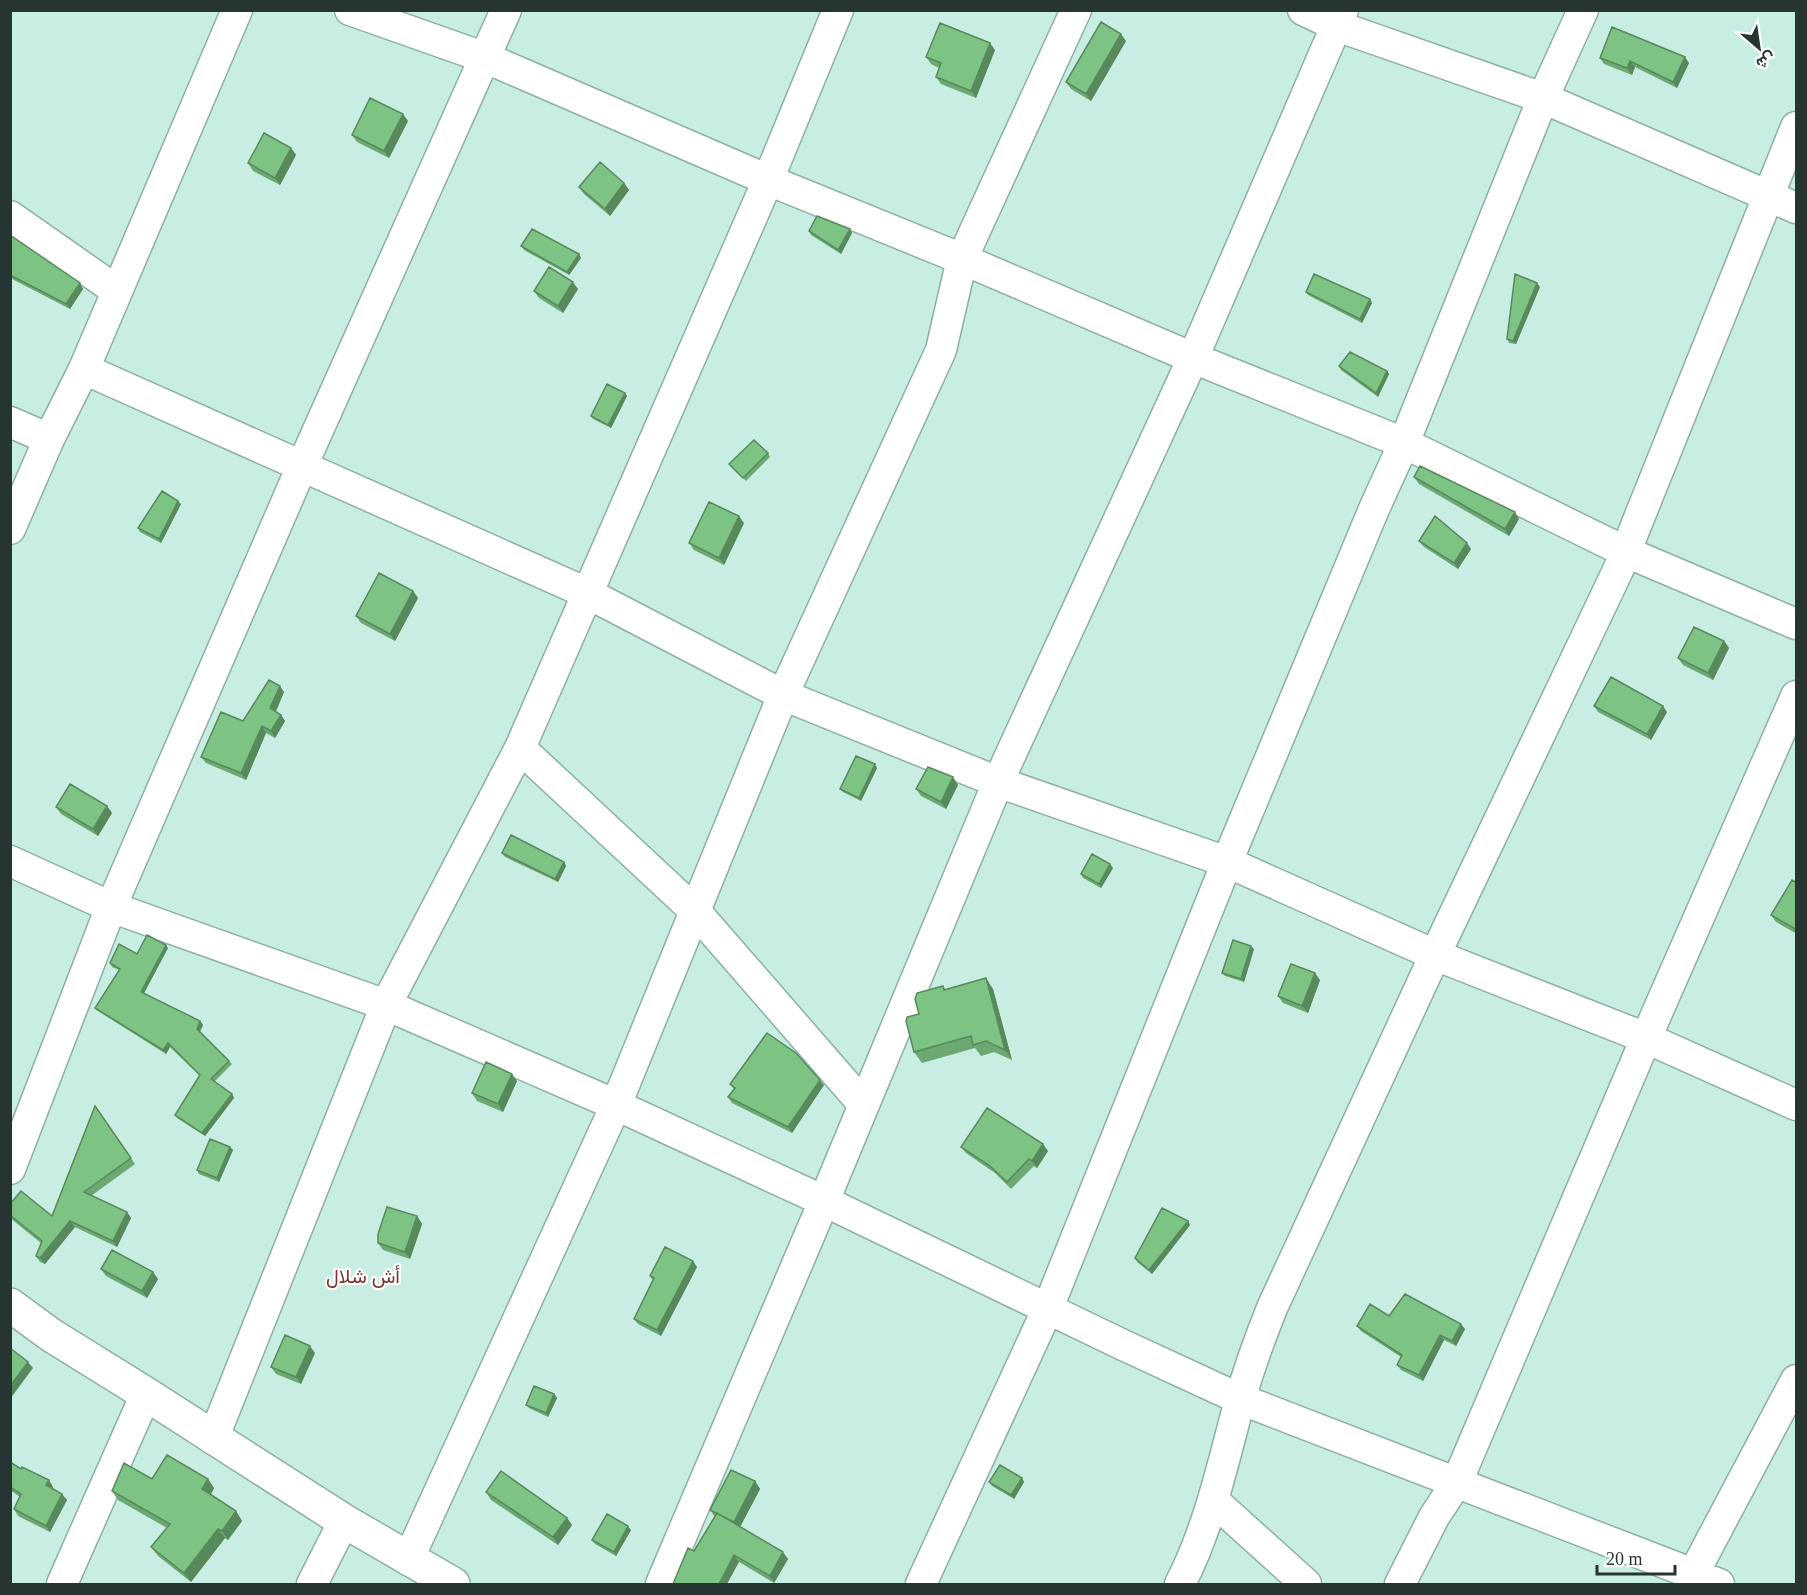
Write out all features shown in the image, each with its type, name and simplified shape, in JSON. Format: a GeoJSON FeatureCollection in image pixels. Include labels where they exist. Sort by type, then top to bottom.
{"type":"FeatureCollection","features":[{"type":"Feature","properties":{"kind":"main road"},"geometry":{"type":"LineString","coordinates":[[10,1305],[51,1335],[213,1439],[408,1560],[453,1584]]}},
{"type":"Feature","properties":{"kind":"street"},"geometry":{"type":"LineString","coordinates":[[10,530],[49,439],[84,369],[237,10]]}},
{"type":"Feature","properties":{"kind":"street"},"geometry":{"type":"LineString","coordinates":[[350,10],[486,58],[768,180],[962,259],[1193,358],[1404,443],[1626,552],[1797,624]]}},
{"type":"Feature","properties":{"kind":"street"},"geometry":{"type":"LineString","coordinates":[[10,1169],[111,908],[302,466],[506,10]]}},
{"type":"Feature","properties":{"kind":"street"},"geometry":{"type":"LineString","coordinates":[[213,1439],[386,1005],[520,748],[768,180],[838,10]]}},
{"type":"Feature","properties":{"kind":"street"},"geometry":{"type":"LineString","coordinates":[[408,1560],[616,1105],[783,695],[941,350],[962,259],[1076,10]]}},
{"type":"Feature","properties":{"kind":"street"},"geometry":{"type":"LineString","coordinates":[[1303,10],[1340,18],[1543,98],[1797,208]]}},
{"type":"Feature","properties":{"kind":"street"},"geometry":{"type":"LineString","coordinates":[[921,1584],[1048,1308],[1227,862],[1374,508],[1404,443],[1543,98],[1582,10]]}},
{"type":"Feature","properties":{"kind":"street"},"geometry":{"type":"LineString","coordinates":[[661,1584],[824,1202],[998,782],[1193,358],[1340,18]]}},
{"type":"Feature","properties":{"kind":"street"},"geometry":{"type":"LineString","coordinates":[[1180,1584],[1214,1501],[1240,1398],[1255,1350],[1272,1308],[1435,955],[1626,552],[1797,127]]}},
{"type":"Feature","properties":{"kind":"street"},"geometry":{"type":"LineString","coordinates":[[10,216],[117,291]]}},
{"type":"Feature","properties":{"kind":"street"},"geometry":{"type":"LineString","coordinates":[[84,369],[587,593],[783,695],[998,782],[1227,862],[1435,955],[1646,1038],[1797,1105]]}},
{"type":"Feature","properties":{"kind":"street"},"geometry":{"type":"LineString","coordinates":[[10,422],[49,439]]}},
{"type":"Feature","properties":{"kind":"street"},"geometry":{"type":"LineString","coordinates":[[1401,1584],[1434,1517],[1457,1482],[1646,1038],[1797,696]]}},
{"type":"Feature","properties":{"kind":"street"},"geometry":{"type":"LineString","coordinates":[[520,748],[696,912],[863,1104]]}},
{"type":"Feature","properties":{"kind":"street"},"geometry":{"type":"LineString","coordinates":[[10,861],[111,908],[386,1005],[616,1105],[1240,1398],[1457,1482],[1700,1581],[1797,1380]]}},
{"type":"Feature","properties":{"kind":"street"},"geometry":{"type":"LineString","coordinates":[[62,1584],[146,1394]]}},
{"type":"Feature","properties":{"kind":"street"},"geometry":{"type":"LineString","coordinates":[[1214,1501],[1306,1584]]}},
{"type":"Feature","properties":{"kind":"street"},"geometry":{"type":"LineString","coordinates":[[312,1584],[344,1521]]}},
{"type":"Feature","properties":{"kind":"building"},"geometry":{"type":"Polygon","coordinates":[[[1101,22],[1121,34],[1086,94],[1066,82],[1101,22]]]}},
{"type":"Feature","properties":{"kind":"building"},"geometry":{"type":"Polygon","coordinates":[[[940,23],[990,43],[971,91],[936,77],[941,63],[926,57],[940,23]]]}},
{"type":"Feature","properties":{"kind":"building"},"geometry":{"type":"Polygon","coordinates":[[[1612,27],[1685,57],[1673,82],[1630,61],[1627,68],[1600,58],[1612,27]]]}},
{"type":"Feature","properties":{"kind":"building"},"geometry":{"type":"Polygon","coordinates":[[[370,98],[403,114],[384,151],[352,135],[370,98]]]}},
{"type":"Feature","properties":{"kind":"building"},"geometry":{"type":"Polygon","coordinates":[[[264,133],[291,148],[275,178],[248,163],[264,133]]]}},
{"type":"Feature","properties":{"kind":"building"},"geometry":{"type":"Polygon","coordinates":[[[600,162],[624,183],[605,209],[579,187],[600,162]]]}},
{"type":"Feature","properties":{"kind":"building"},"geometry":{"type":"Polygon","coordinates":[[[817,216],[850,229],[838,250],[809,231],[817,216]]]}},
{"type":"Feature","properties":{"kind":"building"},"geometry":{"type":"Polygon","coordinates":[[[532,229],[579,254],[567,272],[521,246],[532,229]]]}},
{"type":"Feature","properties":{"kind":"building"},"geometry":{"type":"Polygon","coordinates":[[[10,235],[80,283],[66,304],[10,275],[10,235]]]}},
{"type":"Feature","properties":{"kind":"building"},"geometry":{"type":"Polygon","coordinates":[[[549,267],[573,282],[558,306],[534,291],[549,267]]]}},
{"type":"Feature","properties":{"kind":"building"},"geometry":{"type":"Polygon","coordinates":[[[1314,274],[1370,299],[1360,319],[1306,292],[1314,274]]]}},
{"type":"Feature","properties":{"kind":"building"},"geometry":{"type":"Polygon","coordinates":[[[1515,274],[1537,283],[1513,341],[1507,339],[1515,274]]]}},
{"type":"Feature","properties":{"kind":"building"},"geometry":{"type":"Polygon","coordinates":[[[1350,352],[1387,371],[1376,393],[1339,366],[1350,352]]]}},
{"type":"Feature","properties":{"kind":"building"},"geometry":{"type":"Polygon","coordinates":[[[607,384],[625,393],[608,425],[591,416],[607,384]]]}},
{"type":"Feature","properties":{"kind":"building"},"geometry":{"type":"Polygon","coordinates":[[[754,440],[768,453],[743,478],[729,464],[754,440]]]}},
{"type":"Feature","properties":{"kind":"building"},"geometry":{"type":"Polygon","coordinates":[[[1420,466],[1515,512],[1505,529],[1414,477],[1420,466]]]}},
{"type":"Feature","properties":{"kind":"building"},"geometry":{"type":"Polygon","coordinates":[[[162,491],[178,501],[159,539],[138,528],[162,491]]]}},
{"type":"Feature","properties":{"kind":"building"},"geometry":{"type":"Polygon","coordinates":[[[709,502],[739,516],[719,558],[689,543],[709,502]]]}},
{"type":"Feature","properties":{"kind":"building"},"geometry":{"type":"Polygon","coordinates":[[[1435,516],[1467,543],[1454,563],[1419,541],[1435,516]]]}},
{"type":"Feature","properties":{"kind":"building"},"geometry":{"type":"Polygon","coordinates":[[[379,573],[413,591],[390,634],[356,616],[379,573]]]}},
{"type":"Feature","properties":{"kind":"building"},"geometry":{"type":"Polygon","coordinates":[[[1694,627],[1724,641],[1708,673],[1678,658],[1694,627]]]}},
{"type":"Feature","properties":{"kind":"building"},"geometry":{"type":"Polygon","coordinates":[[[1611,677],[1663,706],[1647,734],[1594,706],[1611,677]]]}},
{"type":"Feature","properties":{"kind":"building"},"geometry":{"type":"Polygon","coordinates":[[[269,680],[280,686],[270,708],[281,715],[271,731],[262,726],[241,773],[201,757],[221,712],[243,721],[269,680]]]}},
{"type":"Feature","properties":{"kind":"building"},"geometry":{"type":"Polygon","coordinates":[[[856,756],[875,764],[859,798],[840,789],[856,756]]]}},
{"type":"Feature","properties":{"kind":"building"},"geometry":{"type":"Polygon","coordinates":[[[928,767],[953,777],[941,802],[916,789],[928,767]]]}},
{"type":"Feature","properties":{"kind":"building"},"geometry":{"type":"Polygon","coordinates":[[[70,784],[107,806],[93,829],[56,807],[70,784]]]}},
{"type":"Feature","properties":{"kind":"building"},"geometry":{"type":"Polygon","coordinates":[[[511,835],[564,862],[555,879],[502,853],[511,835]]]}},
{"type":"Feature","properties":{"kind":"building"},"geometry":{"type":"Polygon","coordinates":[[[1092,854],[1110,864],[1099,884],[1081,874],[1092,854]]]}},
{"type":"Feature","properties":{"kind":"building"},"geometry":{"type":"Polygon","coordinates":[[[1792,880],[1797,883],[1797,930],[1771,915],[1792,880]]]}},
{"type":"Feature","properties":{"kind":"building"},"geometry":{"type":"Polygon","coordinates":[[[147,935],[166,945],[141,992],[200,1021],[197,1029],[229,1061],[211,1079],[232,1094],[202,1133],[175,1115],[200,1075],[168,1043],[163,1050],[95,1008],[120,969],[110,963],[119,944],[137,954],[147,935]]]}},
{"type":"Feature","properties":{"kind":"building"},"geometry":{"type":"Polygon","coordinates":[[[1233,940],[1251,946],[1241,979],[1222,973],[1233,940]]]}},
{"type":"Feature","properties":{"kind":"building"},"geometry":{"type":"Polygon","coordinates":[[[1291,964],[1315,973],[1302,1006],[1278,996],[1291,964]]]}},
{"type":"Feature","properties":{"kind":"building"},"geometry":{"type":"Polygon","coordinates":[[[986,978],[1005,1050],[986,1041],[973,1045],[971,1036],[914,1052],[906,1021],[907,1017],[919,1014],[915,999],[917,993],[943,986],[944,990],[986,978]]]}},
{"type":"Feature","properties":{"kind":"building"},"geometry":{"type":"Polygon","coordinates":[[[767,1033],[796,1053],[820,1080],[788,1127],[728,1097],[735,1088],[730,1084],[767,1033]]]}},
{"type":"Feature","properties":{"kind":"building"},"geometry":{"type":"Polygon","coordinates":[[[486,1062],[512,1074],[498,1104],[472,1093],[486,1062]]]}},
{"type":"Feature","properties":{"kind":"building"},"geometry":{"type":"Polygon","coordinates":[[[95,1106],[131,1158],[84,1192],[127,1212],[113,1241],[70,1221],[40,1258],[36,1256],[42,1241],[10,1215],[10,1204],[21,1191],[52,1216],[95,1106]]]}},
{"type":"Feature","properties":{"kind":"building"},"geometry":{"type":"Polygon","coordinates":[[[987,1108],[1043,1144],[1032,1161],[1029,1159],[1007,1182],[990,1166],[961,1147],[987,1108]]]}},
{"type":"Feature","properties":{"kind":"building"},"geometry":{"type":"Polygon","coordinates":[[[210,1139],[230,1147],[217,1178],[197,1170],[210,1139]]]}},
{"type":"Feature","properties":{"kind":"building"},"geometry":{"type":"Polygon","coordinates":[[[387,1207],[417,1216],[405,1252],[378,1243],[378,1234],[387,1207]]]}},
{"type":"Feature","properties":{"kind":"building"},"geometry":{"type":"Polygon","coordinates":[[[1162,1208],[1188,1221],[1149,1270],[1135,1258],[1162,1208]]]}},
{"type":"Feature","properties":{"kind":"building"},"geometry":{"type":"Polygon","coordinates":[[[665,1247],[693,1261],[657,1330],[634,1319],[654,1278],[650,1276],[665,1247]]]}},
{"type":"Feature","properties":{"kind":"building"},"geometry":{"type":"Polygon","coordinates":[[[112,1250],[153,1272],[142,1291],[101,1269],[112,1250]]]}},
{"type":"Feature","properties":{"kind":"building"},"geometry":{"type":"Polygon","coordinates":[[[1405,1294],[1461,1324],[1452,1341],[1440,1335],[1419,1375],[1397,1365],[1402,1355],[1357,1326],[1370,1304],[1389,1316],[1405,1294]]]}},
{"type":"Feature","properties":{"kind":"building"},"geometry":{"type":"Polygon","coordinates":[[[285,1335],[310,1346],[296,1377],[271,1367],[285,1335]]]}},
{"type":"Feature","properties":{"kind":"building"},"geometry":{"type":"Polygon","coordinates":[[[10,1348],[28,1362],[10,1386],[10,1348]]]}},
{"type":"Feature","properties":{"kind":"building"},"geometry":{"type":"Polygon","coordinates":[[[534,1386],[554,1394],[546,1413],[526,1405],[534,1386]]]}},
{"type":"Feature","properties":{"kind":"building"},"geometry":{"type":"Polygon","coordinates":[[[167,1455],[208,1479],[202,1489],[236,1511],[222,1531],[218,1529],[184,1573],[151,1547],[170,1524],[112,1491],[124,1463],[152,1479],[167,1455]]]}},
{"type":"Feature","properties":{"kind":"building"},"geometry":{"type":"Polygon","coordinates":[[[10,1462],[49,1480],[46,1485],[62,1494],[46,1526],[14,1509],[21,1494],[10,1487],[10,1462]]]}},
{"type":"Feature","properties":{"kind":"building"},"geometry":{"type":"Polygon","coordinates":[[[1000,1465],[1022,1478],[1011,1495],[989,1482],[1000,1465]]]}},
{"type":"Feature","properties":{"kind":"building"},"geometry":{"type":"Polygon","coordinates":[[[731,1470],[755,1481],[734,1522],[710,1510],[731,1470]]]}},
{"type":"Feature","properties":{"kind":"building"},"geometry":{"type":"Polygon","coordinates":[[[501,1471],[567,1518],[553,1537],[486,1492],[501,1471]]]}},
{"type":"Feature","properties":{"kind":"building"},"geometry":{"type":"Polygon","coordinates":[[[717,1513],[783,1552],[770,1576],[734,1555],[719,1584],[673,1584],[688,1548],[694,1551],[717,1513]]]}},
{"type":"Feature","properties":{"kind":"building"},"geometry":{"type":"Polygon","coordinates":[[[607,1514],[628,1526],[614,1552],[592,1540],[607,1514]]]}},
{"type":"Feature","properties":{"kind":"district","name":"أش شلال"},"geometry":{"type":"Point","coordinates":[363,1276]}}]}
